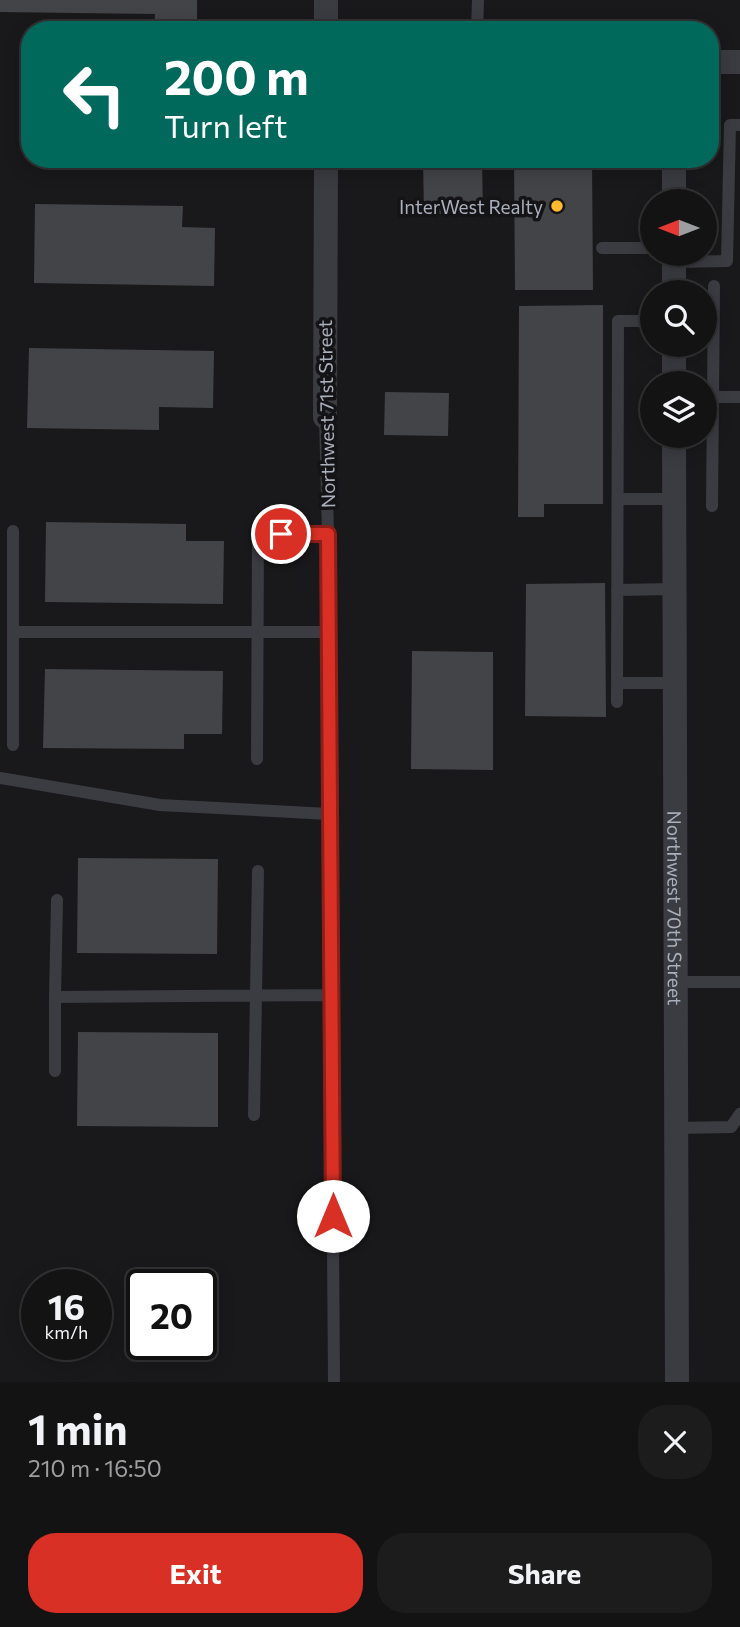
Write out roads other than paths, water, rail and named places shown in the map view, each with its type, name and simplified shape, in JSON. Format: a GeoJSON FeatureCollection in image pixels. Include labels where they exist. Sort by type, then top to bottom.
{"type":"FeatureCollection","features":[{"type":"Feature","properties":{"kind":"street"},"geometry":{"type":"LineString","coordinates":[[326,0],[326,21]]}},
{"type":"Feature","properties":{"kind":"street"},"geometry":{"type":"LineString","coordinates":[[719,62],[740,62]]}},
{"type":"Feature","properties":{"kind":"street","name":"Northwest 71st Street"},"geometry":{"type":"LineString","coordinates":[[324,417],[326,168]]}},
{"type":"Feature","properties":{"kind":"street"},"geometry":{"type":"LineString","coordinates":[[674,168],[674,189]]}},
{"type":"Feature","properties":{"kind":"street","name":"Northwest 70th Street"},"geometry":{"type":"LineString","coordinates":[[674,448],[677,1382]]}},
{"type":"Feature","properties":{"kind":"lane"},"geometry":{"type":"LineString","coordinates":[[477,21],[478,0]]}},
{"type":"Feature","properties":{"kind":"lane"},"geometry":{"type":"LineString","coordinates":[[718,260],[727,261],[730,125],[740,125]]}},
{"type":"Feature","properties":{"kind":"lane"},"geometry":{"type":"LineString","coordinates":[[602,248],[640,248]]}},
{"type":"Feature","properties":{"kind":"lane"},"geometry":{"type":"LineString","coordinates":[[617,702],[618,321],[640,321]]}},
{"type":"Feature","properties":{"kind":"lane"},"geometry":{"type":"LineString","coordinates":[[717,397],[740,397]]}},
{"type":"Feature","properties":{"kind":"lane","name":"Northwest 71st Street"},"geometry":{"type":"LineString","coordinates":[[324,417],[328,534],[334,1382]]}},
{"type":"Feature","properties":{"kind":"lane"},"geometry":{"type":"LineString","coordinates":[[710,448],[712,506]]}},
{"type":"Feature","properties":{"kind":"lane"},"geometry":{"type":"LineString","coordinates":[[618,499],[674,499]]}},
{"type":"Feature","properties":{"kind":"lane"},"geometry":{"type":"LineString","coordinates":[[13,531],[13,745]]}},
{"type":"Feature","properties":{"kind":"lane"},"geometry":{"type":"LineString","coordinates":[[257,759],[258,534],[328,534]]}},
{"type":"Feature","properties":{"kind":"lane"},"geometry":{"type":"LineString","coordinates":[[617,590],[675,589]]}},
{"type":"Feature","properties":{"kind":"lane"},"geometry":{"type":"LineString","coordinates":[[14,632],[329,632]]}},
{"type":"Feature","properties":{"kind":"lane"},"geometry":{"type":"LineString","coordinates":[[617,683],[675,682]]}},
{"type":"Feature","properties":{"kind":"lane"},"geometry":{"type":"LineString","coordinates":[[0,778],[160,805],[330,814]]}},
{"type":"Feature","properties":{"kind":"lane"},"geometry":{"type":"LineString","coordinates":[[254,1115],[258,871]]}},
{"type":"Feature","properties":{"kind":"lane"},"geometry":{"type":"LineString","coordinates":[[55,1071],[57,900]]}},
{"type":"Feature","properties":{"kind":"lane"},"geometry":{"type":"LineString","coordinates":[[676,982],[740,982]]}},
{"type":"Feature","properties":{"kind":"lane"},"geometry":{"type":"LineString","coordinates":[[55,997],[331,995]]}},
{"type":"Feature","properties":{"kind":"lane"},"geometry":{"type":"LineString","coordinates":[[676,1128],[731,1127],[740,1114]]}},
{"type":"Feature","properties":{"kind":"place","name":"InterWest Realty"},"geometry":{"type":"Point","coordinates":[557,206]}}]}
